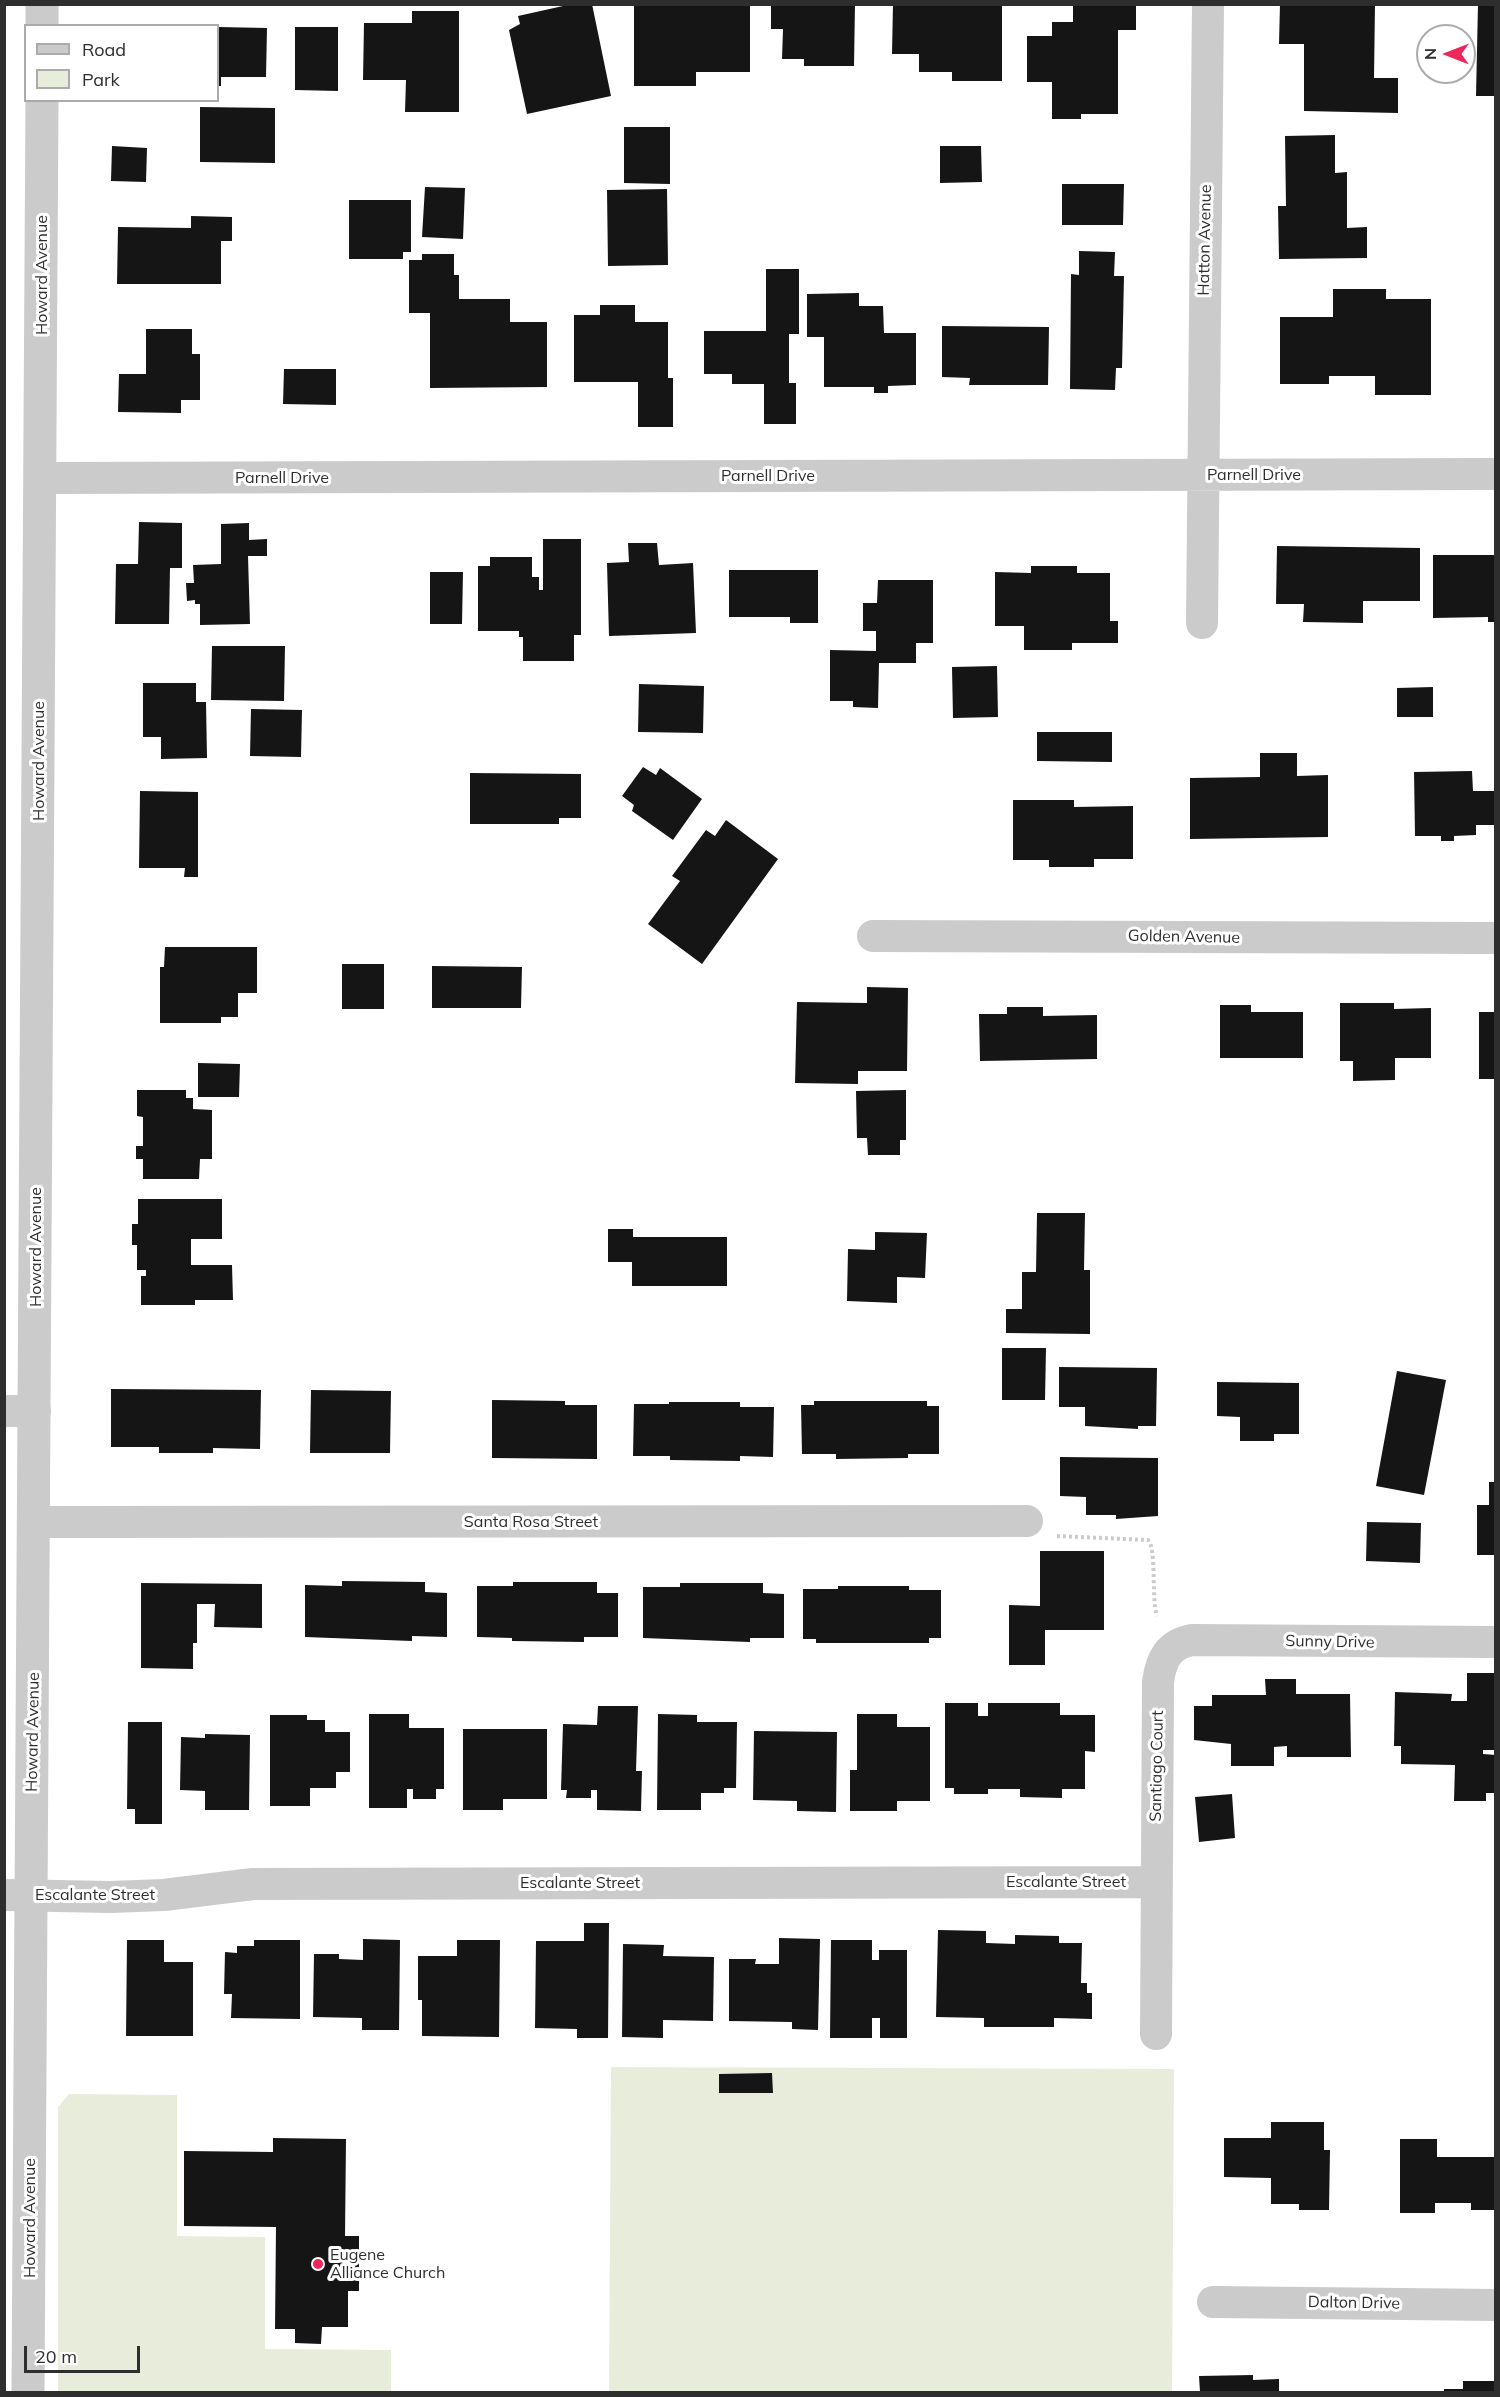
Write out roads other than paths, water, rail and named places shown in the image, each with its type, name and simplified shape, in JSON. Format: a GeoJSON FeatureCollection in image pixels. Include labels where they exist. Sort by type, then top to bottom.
{"type":"FeatureCollection","features":[{"type":"Feature","properties":{"kind":"street"},"geometry":{"type":"LineString","coordinates":[[42,4],[42,24]]}},
{"type":"Feature","properties":{"kind":"street","name":"Hatton Avenue"},"geometry":{"type":"LineString","coordinates":[[1202,623],[1208,4]]}},
{"type":"Feature","properties":{"kind":"street","name":"Howard Avenue"},"geometry":{"type":"LineString","coordinates":[[28,2392],[18,1895],[36,1522],[20,1411],[41,478],[42,102]]}},
{"type":"Feature","properties":{"kind":"street","name":"Parnell Drive"},"geometry":{"type":"LineString","coordinates":[[41,478],[1496,474]]}},
{"type":"Feature","properties":{"kind":"street","name":"Golden Avenue"},"geometry":{"type":"LineString","coordinates":[[873,936],[1496,938]]}},
{"type":"Feature","properties":{"kind":"street","name":"Santa Rosa Street"},"geometry":{"type":"LineString","coordinates":[[36,1522],[1027,1521]]}},
{"type":"Feature","properties":{"kind":"street","name":"Sunny Drive"},"geometry":{"type":"LineString","coordinates":[[1168,1651],[1175,1645],[1192,1640],[1496,1642]]}},
{"type":"Feature","properties":{"kind":"street","name":"Santiago Court"},"geometry":{"type":"LineString","coordinates":[[1156,2034],[1158,1682],[1168,1651]]}},
{"type":"Feature","properties":{"kind":"street","name":"Escalante Street"},"geometry":{"type":"LineString","coordinates":[[18,1895],[110,1897],[164,1895],[253,1884],[1156,1882]]}},
{"type":"Feature","properties":{"kind":"street","name":"Dalton Drive"},"geometry":{"type":"LineString","coordinates":[[1213,2302],[1496,2305]]}},
{"type":"Feature","properties":{"kind":"place","name":"Eugene Alliance Church"},"geometry":{"type":"Point","coordinates":[318,2264]}}]}
